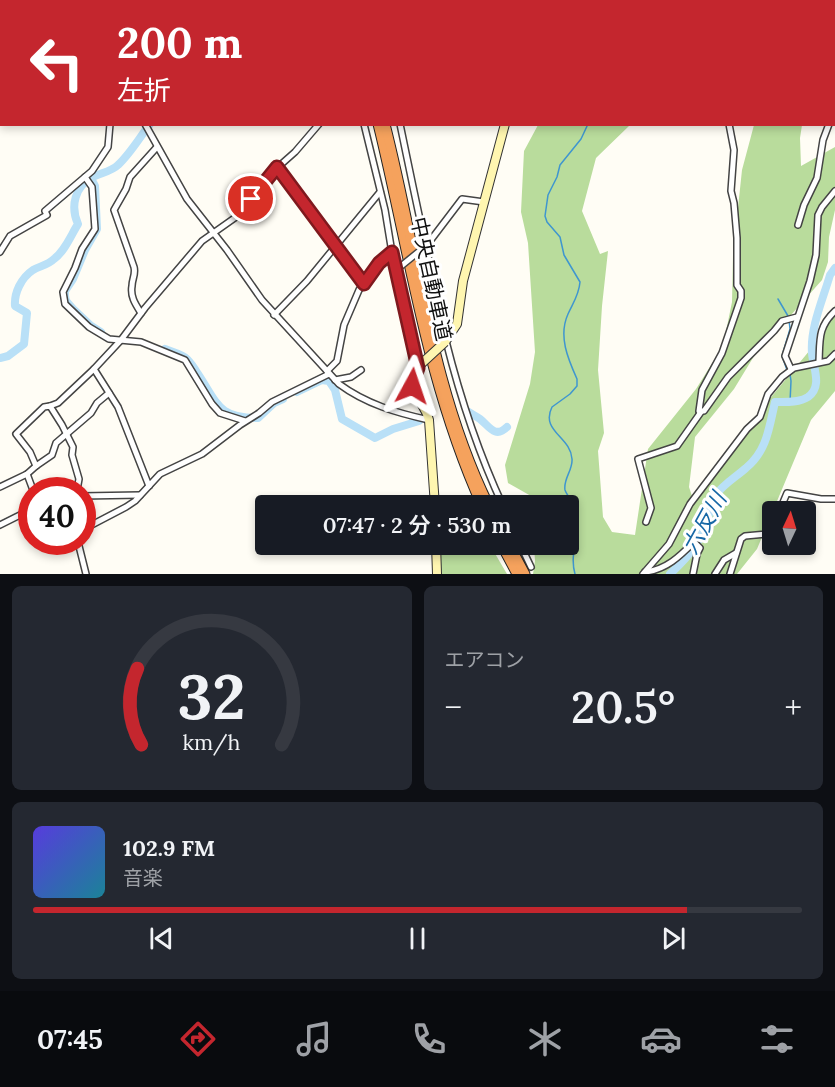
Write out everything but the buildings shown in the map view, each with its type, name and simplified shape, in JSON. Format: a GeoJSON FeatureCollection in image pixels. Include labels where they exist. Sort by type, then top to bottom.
{"type":"FeatureCollection","features":[{"type":"Feature","properties":{"kind":"highway","name":"中央自動車道"},"geometry":{"type":"LineString","coordinates":[[378,126],[438,390],[453,435],[478,495]]}},
{"type":"Feature","properties":{"kind":"highway","name":"中央自動車道"},"geometry":{"type":"LineString","coordinates":[[385,126],[445,388],[459,433],[484,495]]}},
{"type":"Feature","properties":{"kind":"highway"},"geometry":{"type":"LineString","coordinates":[[507,555],[517,574]]}},
{"type":"Feature","properties":{"kind":"highway"},"geometry":{"type":"LineString","coordinates":[[517,555],[528,570]]}},
{"type":"Feature","properties":{"kind":"street"},"geometry":{"type":"LineString","coordinates":[[0,252],[10,236],[46,214],[45,211],[87,176],[108,147],[110,126]]}},
{"type":"Feature","properties":{"kind":"street"},"geometry":{"type":"LineString","coordinates":[[146,126],[187,199],[274,315],[335,380],[353,394],[393,412],[429,420]]}},
{"type":"Feature","properties":{"kind":"street"},"geometry":{"type":"LineString","coordinates":[[36,466],[30,452],[16,434],[44,407],[58,403],[94,369],[121,340],[202,241],[227,225],[243,210],[277,167],[295,152],[317,126]]}},
{"type":"Feature","properties":{"kind":"street"},"geometry":{"type":"LineString","coordinates":[[364,126],[419,366]]}},
{"type":"Feature","properties":{"kind":"street"},"geometry":{"type":"LineString","coordinates":[[400,126],[418,216],[427,245],[461,401],[498,495]]}},
{"type":"Feature","properties":{"kind":"street"},"geometry":{"type":"LineString","coordinates":[[434,495],[429,420],[426,410],[414,392],[413,380],[419,366],[446,340],[457,324],[463,281],[504,126]]}},
{"type":"Feature","properties":{"kind":"street"},"geometry":{"type":"LineString","coordinates":[[701,412],[698,409],[702,390],[722,353],[741,297],[741,291],[737,285],[738,245],[731,191],[734,150],[729,126]]}},
{"type":"Feature","properties":{"kind":"street"},"geometry":{"type":"LineString","coordinates":[[798,225],[804,205],[817,178],[823,140],[828,126]]}},
{"type":"Feature","properties":{"kind":"street"},"geometry":{"type":"LineString","coordinates":[[141,314],[131,293],[135,267],[114,210],[130,177],[157,147]]}},
{"type":"Feature","properties":{"kind":"street"},"geometry":{"type":"LineString","coordinates":[[277,167],[364,284]]}},
{"type":"Feature","properties":{"kind":"street"},"geometry":{"type":"LineString","coordinates":[[87,176],[93,187],[95,229],[82,249],[63,292],[63,302],[89,327],[109,339],[141,342],[185,360],[220,413],[249,419]]}},
{"type":"Feature","properties":{"kind":"street"},"geometry":{"type":"LineString","coordinates":[[790,370],[785,356],[791,318],[810,281],[819,237],[818,215],[835,191]]}},
{"type":"Feature","properties":{"kind":"street"},"geometry":{"type":"LineString","coordinates":[[274,315],[307,281],[380,192]]}},
{"type":"Feature","properties":{"kind":"street"},"geometry":{"type":"LineString","coordinates":[[396,271],[427,245],[462,199],[484,202]]}},
{"type":"Feature","properties":{"kind":"street"},"geometry":{"type":"LineString","coordinates":[[96,523],[126,507],[160,474],[202,454],[272,402],[328,372],[338,360],[344,325],[358,290],[379,263],[392,252]]}},
{"type":"Feature","properties":{"kind":"street"},"geometry":{"type":"LineString","coordinates":[[816,363],[824,321],[835,311]]}},
{"type":"Feature","properties":{"kind":"street"},"geometry":{"type":"LineString","coordinates":[[646,522],[651,508],[638,459],[677,446],[701,412],[710,405],[728,377],[782,321],[791,318]]}},
{"type":"Feature","properties":{"kind":"street"},"geometry":{"type":"LineString","coordinates":[[644,573],[676,533],[690,504],[747,429],[760,417],[768,394],[790,370],[828,362],[835,354]]}},
{"type":"Feature","properties":{"kind":"street"},"geometry":{"type":"LineString","coordinates":[[94,369],[117,407],[149,486]]}},
{"type":"Feature","properties":{"kind":"street"},"geometry":{"type":"LineString","coordinates":[[335,380],[351,378],[362,370]]}},
{"type":"Feature","properties":{"kind":"street"},"geometry":{"type":"LineString","coordinates":[[0,487],[27,474],[52,454],[56,443],[109,393]]}},
{"type":"Feature","properties":{"kind":"street"},"geometry":{"type":"LineString","coordinates":[[50,406],[73,447],[72,455],[78,477]]}},
{"type":"Feature","properties":{"kind":"street"},"geometry":{"type":"LineString","coordinates":[[784,501],[787,493],[835,499]]}},
{"type":"Feature","properties":{"kind":"street"},"geometry":{"type":"LineString","coordinates":[[96,496],[140,495]]}},
{"type":"Feature","properties":{"kind":"street"},"geometry":{"type":"LineString","coordinates":[[0,525],[18,516]]}},
{"type":"Feature","properties":{"kind":"street"},"geometry":{"type":"LineString","coordinates":[[730,574],[741,539],[745,536],[762,534]]}},
{"type":"Feature","properties":{"kind":"street"},"geometry":{"type":"LineString","coordinates":[[644,573],[668,564],[696,544],[700,548],[693,574]]}},
{"type":"Feature","properties":{"kind":"street"},"geometry":{"type":"LineString","coordinates":[[715,574],[724,560],[736,553]]}},
{"type":"Feature","properties":{"kind":"street"},"geometry":{"type":"LineString","coordinates":[[81,555],[86,574]]}},
{"type":"Feature","properties":{"kind":"street"},"geometry":{"type":"LineString","coordinates":[[436,555],[437,574]]}},
{"type":"Feature","properties":{"kind":"street"},"geometry":{"type":"LineString","coordinates":[[523,555],[528,570]]}},
{"type":"Feature","properties":{"kind":"green space"},"geometry":{"type":"Polygon","coordinates":[[[537,126],[629,126],[596,158],[582,211],[600,254],[608,251],[598,370],[604,433],[598,451],[603,517],[612,532],[635,535],[648,449],[696,389],[723,346],[732,302],[733,255],[742,170],[754,126],[802,126],[801,166],[835,147],[835,210],[829,237],[828,262],[822,280],[791,315],[765,338],[734,389],[695,437],[689,487],[693,499],[731,456],[772,396],[824,333],[835,305],[835,391],[811,420],[777,501],[762,501],[762,537],[757,549],[737,574],[533,574],[535,555],[579,555],[579,495],[529,495],[508,483],[505,465],[530,384],[535,352],[528,243],[521,212],[524,151],[537,126]]]}},
{"type":"Feature","properties":{"kind":"green space"},"geometry":{"type":"Polygon","coordinates":[[[441,555],[496,555],[507,574],[441,574],[441,555]]]}},
{"type":"Feature","properties":{"kind":"waterway"},"geometry":{"type":"LineString","coordinates":[[0,358],[8,356],[24,344],[27,313],[15,306],[17,291],[29,273],[52,261],[68,243],[78,224],[74,210],[78,191],[93,177],[118,165],[149,126]]}},
{"type":"Feature","properties":{"kind":"waterway"},"geometry":{"type":"LineString","coordinates":[[575,574],[573,559],[578,514],[565,490],[572,459],[567,445],[553,428],[549,415],[552,407],[577,386],[577,379],[565,347],[564,331],[565,322],[580,282],[564,255],[560,237],[547,222],[545,216],[548,195],[560,165],[581,139],[587,126]]}},
{"type":"Feature","properties":{"kind":"waterway"},"geometry":{"type":"LineString","coordinates":[[91,178],[95,186],[97,229],[65,291],[65,296],[73,309],[101,332]]}},
{"type":"Feature","properties":{"kind":"waterway"},"geometry":{"type":"LineString","coordinates":[[47,213],[66,197]]}},
{"type":"Feature","properties":{"kind":"waterway"},"geometry":{"type":"LineString","coordinates":[[1,245],[7,237]]}},
{"type":"Feature","properties":{"kind":"waterway","name":"六反川"},"geometry":{"type":"LineString","coordinates":[[670,574],[696,545],[707,522],[713,499],[718,492],[759,454],[769,430],[775,402],[792,402],[813,393],[816,382],[812,353],[813,334],[830,275],[835,268]]}},
{"type":"Feature","properties":{"kind":"waterway"},"geometry":{"type":"LineString","coordinates":[[778,299],[788,316]]}},
{"type":"Feature","properties":{"kind":"waterway"},"geometry":{"type":"LineString","coordinates":[[787,370],[782,356],[790,329],[789,320]]}},
{"type":"Feature","properties":{"kind":"waterway"},"geometry":{"type":"LineString","coordinates":[[165,349],[187,359],[215,401],[227,412],[258,418],[274,403],[283,399]]}},
{"type":"Feature","properties":{"kind":"waterway"},"geometry":{"type":"LineString","coordinates":[[790,374],[790,402]]}},
{"type":"Feature","properties":{"kind":"waterway"},"geometry":{"type":"LineString","coordinates":[[297,392],[322,380],[329,381],[335,390],[342,419],[375,438],[393,429],[419,421]]}},
{"type":"Feature","properties":{"kind":"waterway"},"geometry":{"type":"LineString","coordinates":[[467,411],[496,432],[507,427]]}},
{"type":"Feature","properties":{"kind":"route"},"geometry":{"type":"LineString","coordinates":[[251,199],[277,167],[364,284],[379,263],[392,252],[418,368],[412,386]]}}]}
